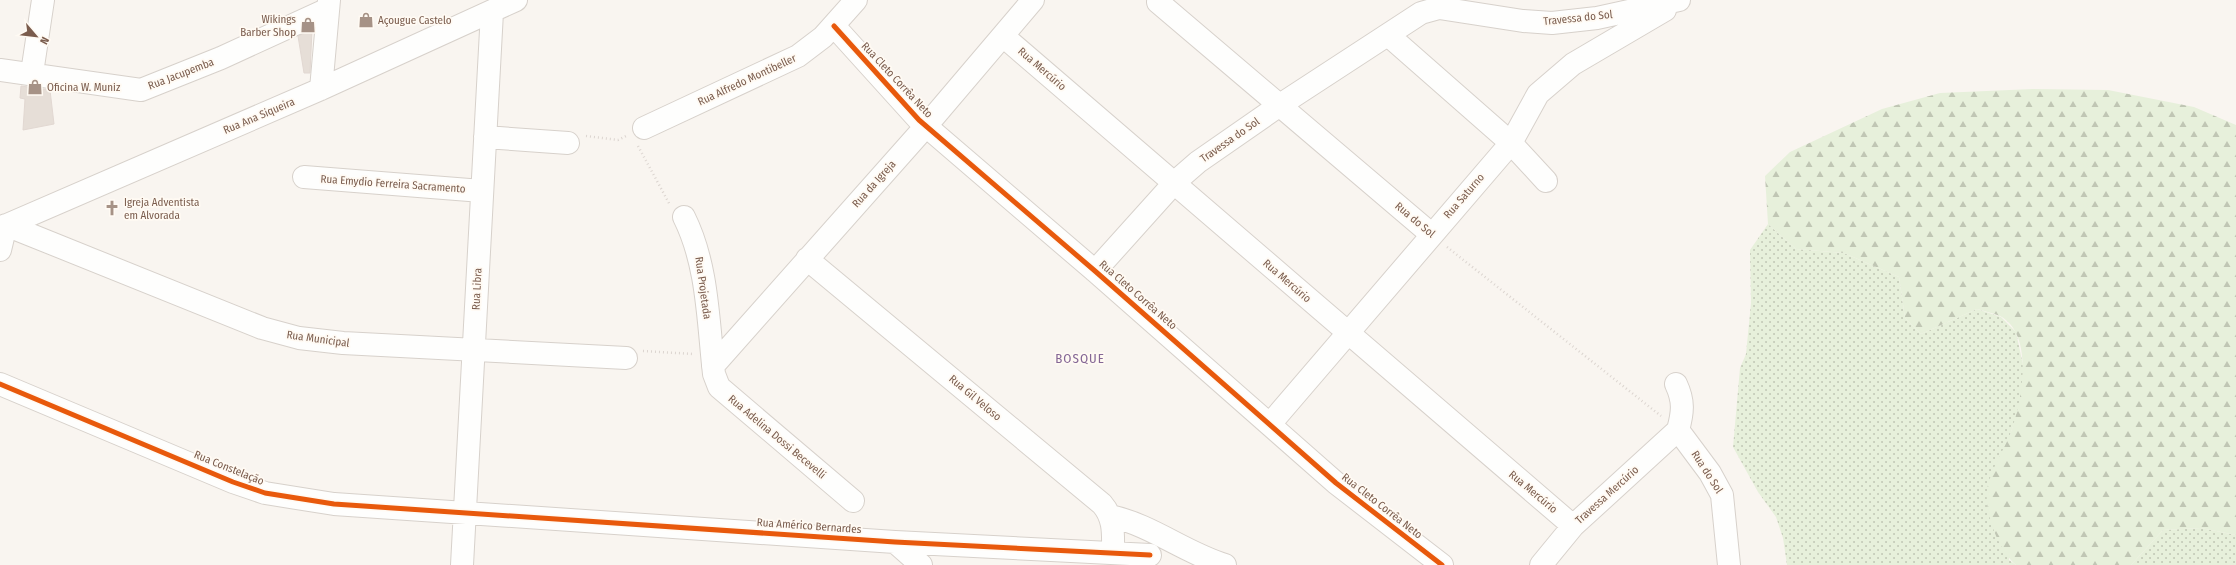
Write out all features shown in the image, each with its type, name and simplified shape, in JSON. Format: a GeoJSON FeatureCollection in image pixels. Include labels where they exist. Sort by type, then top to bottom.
{"type":"FeatureCollection","features":[{"type":"Feature","properties":{"kind":"street"},"geometry":{"type":"LineString","coordinates":[[32,73],[43,0]]}},
{"type":"Feature","properties":{"kind":"street","name":"Rua Ana Siqueira"},"geometry":{"type":"LineString","coordinates":[[3,227],[321,89],[516,0]]}},
{"type":"Feature","properties":{"kind":"street","name":"Rua Alfredo Montibeller"},"geometry":{"type":"LineString","coordinates":[[637,134],[783,64],[812,46],[834,26],[856,0]]}},
{"type":"Feature","properties":{"kind":"street","name":"Rua da Igreja"},"geometry":{"type":"LineString","coordinates":[[713,366],[926,126],[1034,0]]}},
{"type":"Feature","properties":{"kind":"street","name":"Travessa do Sol"},"geometry":{"type":"LineString","coordinates":[[1095,271],[1175,182],[1198,162],[1280,105],[1421,13],[1438,8],[1523,21],[1552,23],[1597,18],[1678,0]]}},
{"type":"Feature","properties":{"kind":"street","name":"Rua Saturno"},"geometry":{"type":"LineString","coordinates":[[1270,424],[1510,142],[1538,94],[1573,64],[1683,0]]}},
{"type":"Feature","properties":{"kind":"street","name":"Rua do Sol"},"geometry":{"type":"LineString","coordinates":[[1158,2],[1431,234]]}},
{"type":"Feature","properties":{"kind":"street"},"geometry":{"type":"LineString","coordinates":[[321,89],[329,4]]}},
{"type":"Feature","properties":{"kind":"street","name":"Rua Jacupemba"},"geometry":{"type":"LineString","coordinates":[[0,70],[32,73],[140,90],[221,58],[329,4]]}},
{"type":"Feature","properties":{"kind":"street","name":"Rua Libra"},"geometry":{"type":"LineString","coordinates":[[462,565],[492,12]]}},
{"type":"Feature","properties":{"kind":"street","name":"Rua Cleto Corrêa Neto"},"geometry":{"type":"LineString","coordinates":[[834,26],[911,113],[1095,271],[1336,483],[1441,564]]}},
{"type":"Feature","properties":{"kind":"street"},"geometry":{"type":"LineString","coordinates":[[1388,35],[1510,142],[1546,181]]}},
{"type":"Feature","properties":{"kind":"street","name":"Rua Mercúrio"},"geometry":{"type":"LineString","coordinates":[[1003,36],[1175,182],[1348,334],[1573,526]]}},
{"type":"Feature","properties":{"kind":"street"},"geometry":{"type":"LineString","coordinates":[[485,136],[576,139]]}},
{"type":"Feature","properties":{"kind":"street","name":"Rua Emydio Ferreira Sacramento"},"geometry":{"type":"LineString","coordinates":[[304,177],[482,191]]}},
{"type":"Feature","properties":{"kind":"street","name":"Rua Projetada"},"geometry":{"type":"LineString","coordinates":[[684,217],[692,234],[703,273],[713,366]]}},
{"type":"Feature","properties":{"kind":"street"},"geometry":{"type":"LineString","coordinates":[[0,250],[3,227]]}},
{"type":"Feature","properties":{"kind":"street","name":"Rua Municipal"},"geometry":{"type":"LineString","coordinates":[[3,227],[281,333],[321,342],[626,358]]}},
{"type":"Feature","properties":{"kind":"street","name":"Rua Gil Veloso"},"geometry":{"type":"LineString","coordinates":[[807,259],[1096,499],[1110,516]]}},
{"type":"Feature","properties":{"kind":"street","name":"Rua Adelina Dossi Becevelli"},"geometry":{"type":"LineString","coordinates":[[713,366],[716,382],[723,392],[853,501]]}},
{"type":"Feature","properties":{"kind":"street","name":"Rua Constelação"},"geometry":{"type":"LineString","coordinates":[[0,384],[233,482],[265,493],[334,504],[465,514]]}},
{"type":"Feature","properties":{"kind":"street"},"geometry":{"type":"LineString","coordinates":[[1676,384],[1683,402],[1683,412],[1678,430]]}},
{"type":"Feature","properties":{"kind":"street","name":"Rua do Sol"},"geometry":{"type":"LineString","coordinates":[[1678,430],[1710,473],[1722,495],[1729,565]]}},
{"type":"Feature","properties":{"kind":"street","name":"Travessa Mercúrio"},"geometry":{"type":"LineString","coordinates":[[1541,565],[1573,526],[1678,430]]}},
{"type":"Feature","properties":{"kind":"street","name":"Rua Américo Bernardes"},"geometry":{"type":"LineString","coordinates":[[465,514],[895,542],[1150,555]]}},
{"type":"Feature","properties":{"kind":"street"},"geometry":{"type":"LineString","coordinates":[[1110,516],[1113,525],[1113,553]]}},
{"type":"Feature","properties":{"kind":"street"},"geometry":{"type":"LineString","coordinates":[[1110,516],[1146,528],[1196,554],[1226,565]]}},
{"type":"Feature","properties":{"kind":"street"},"geometry":{"type":"LineString","coordinates":[[895,542],[921,565]]}},
{"type":"Feature","properties":{"kind":"street"},"geometry":{"type":"LineString","coordinates":[[1418,565],[1441,564]]}},
{"type":"Feature","properties":{"kind":"path"},"geometry":{"type":"LineString","coordinates":[[576,139],[618,140],[637,134],[672,208],[684,217]]}},
{"type":"Feature","properties":{"kind":"green space"},"geometry":{"type":"Polygon","coordinates":[[[2033,89],[2108,90],[2194,107],[2236,125],[2236,535],[2201,528],[2163,530],[2131,565],[2016,565],[2009,558],[1998,539],[1989,516],[1987,505],[1988,485],[1992,472],[2010,435],[2021,389],[2023,371],[2022,354],[2018,338],[2011,325],[2000,316],[1977,309],[1921,334],[1905,318],[1899,277],[1844,253],[1796,249],[1768,224],[1765,176],[1790,152],[1882,109],[1940,93],[2033,89]]]}},
{"type":"Feature","properties":{"kind":"green space"},"geometry":{"type":"Polygon","coordinates":[[[1768,224],[1796,249],[1844,253],[1899,277],[1905,318],[1921,334],[1977,309],[2001,317],[2016,332],[2024,370],[2020,406],[2010,435],[2009,560],[2016,565],[1787,565],[1783,538],[1776,517],[1758,492],[1733,447],[1740,368],[1746,354],[1751,303],[1750,250],[1768,224]]]}},
{"type":"Feature","properties":{"kind":"green space"},"geometry":{"type":"Polygon","coordinates":[[[2201,528],[2236,535],[2236,565],[2131,565],[2163,530],[2201,528]]]}},
{"type":"Feature","properties":{"kind":"building"},"geometry":{"type":"Polygon","coordinates":[[[312,30],[310,73],[304,73],[298,36],[312,30]]]}},
{"type":"Feature","properties":{"kind":"building"},"geometry":{"type":"Polygon","coordinates":[[[21,86],[50,90],[54,124],[23,130],[25,99],[20,98],[21,86]]]}},
{"type":"Feature","properties":{"kind":"cycle path"},"geometry":{"type":"LineString","coordinates":[[834,26],[919,120],[1095,271],[1336,483],[1442,565]]}},
{"type":"Feature","properties":{"kind":"cycle path"},"geometry":{"type":"LineString","coordinates":[[0,384],[233,482],[265,493],[334,504],[895,542],[1150,555]]}},
{"type":"Feature","properties":{"kind":"place","name":"Açougue Castelo"},"geometry":{"type":"Point","coordinates":[366,20]}},
{"type":"Feature","properties":{"kind":"place","name":"Wikings Barber Shop"},"geometry":{"type":"Point","coordinates":[308,25]}},
{"type":"Feature","properties":{"kind":"place","name":"Oficina W. Muniz"},"geometry":{"type":"Point","coordinates":[35,87]}},
{"type":"Feature","properties":{"kind":"place","name":"Igreja Adventista em Alvorada"},"geometry":{"type":"Point","coordinates":[112,208]}},
{"type":"Feature","properties":{"kind":"district","name":"BOSQUE"},"geometry":{"type":"Point","coordinates":[1080,358]}}]}
